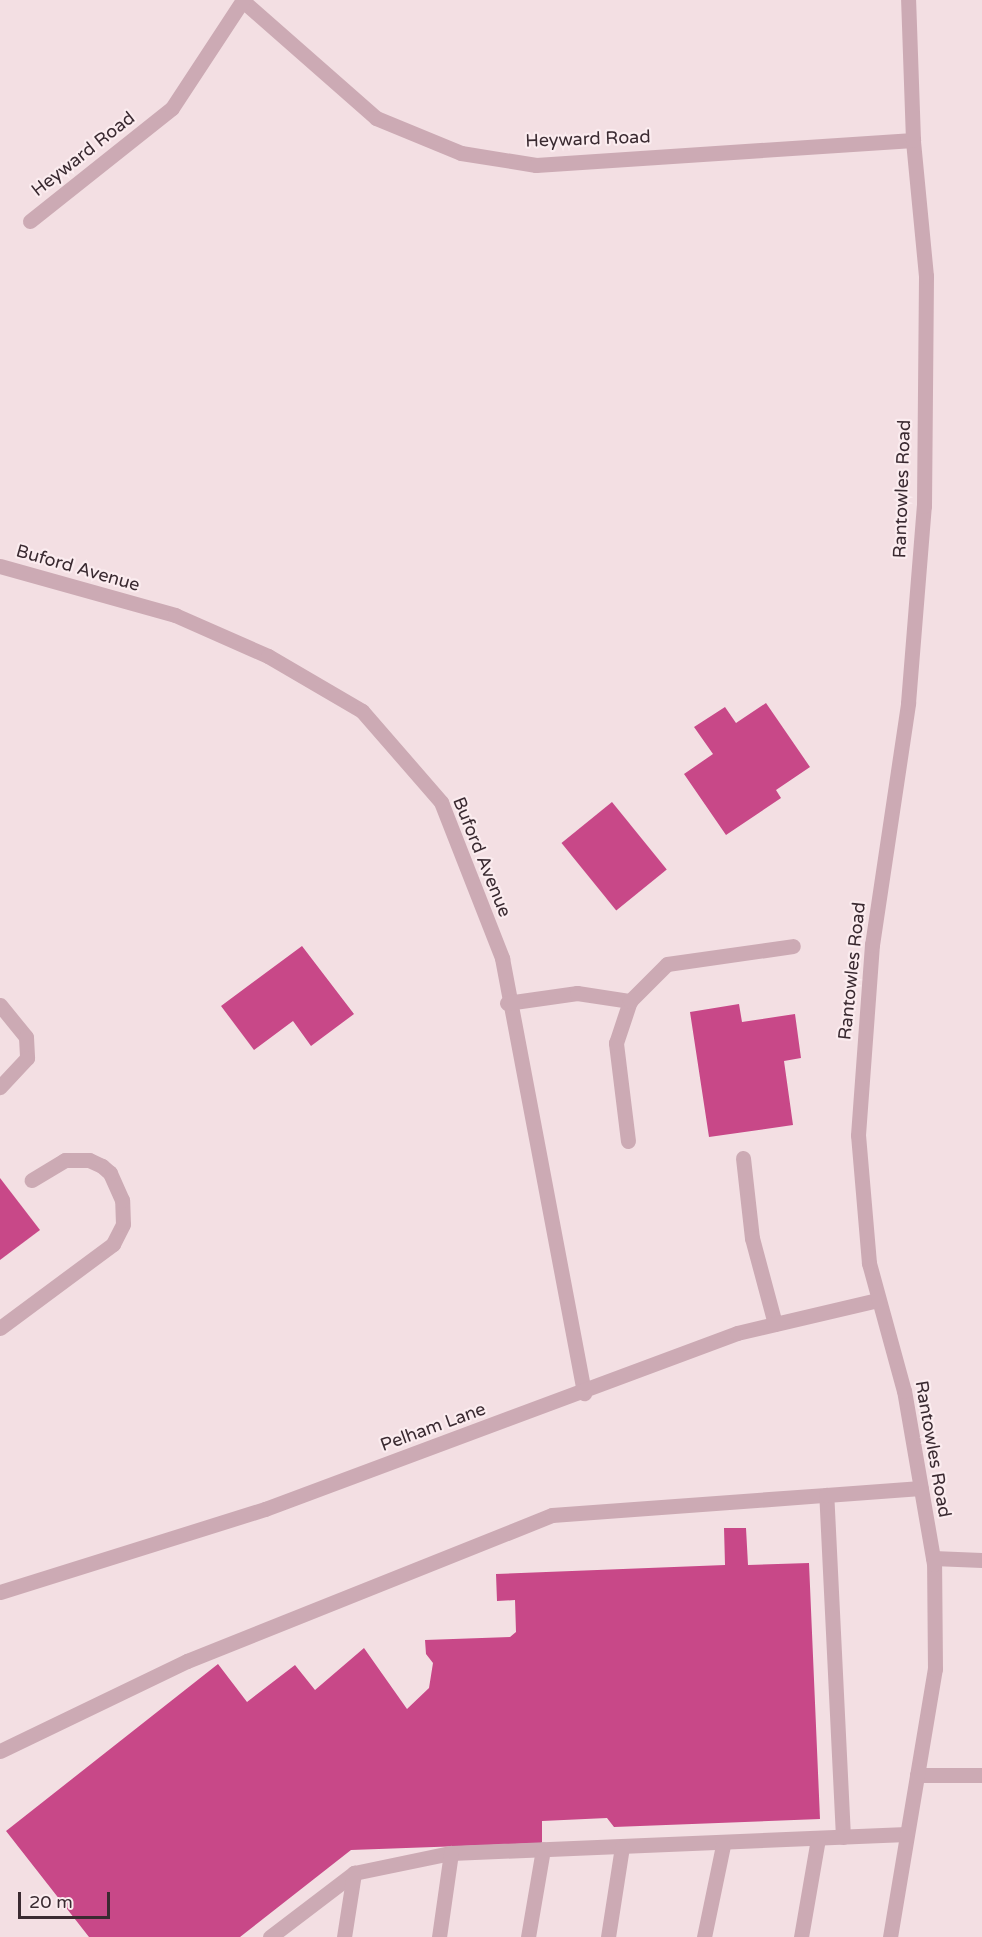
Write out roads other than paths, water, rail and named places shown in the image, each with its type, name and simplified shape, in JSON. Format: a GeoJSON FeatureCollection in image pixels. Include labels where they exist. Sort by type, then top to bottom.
{"type":"FeatureCollection","features":[{"type":"Feature","properties":{"kind":"street","name":"Heyward Road"},"geometry":{"type":"LineString","coordinates":[[30,221],[172,108],[243,0],[376,118],[461,153],[536,165],[913,140]]}},
{"type":"Feature","properties":{"kind":"street","name":"Rantowles Road"},"geometry":{"type":"LineString","coordinates":[[890,1937],[935,1669],[933,1558],[904,1391],[869,1263],[858,1135],[872,945],[908,703],[924,506],[926,276],[913,140],[908,0]]}},
{"type":"Feature","properties":{"kind":"street","name":"Buford Avenue"},"geometry":{"type":"LineString","coordinates":[[0,566],[175,615],[268,656],[362,711],[441,802],[502,958],[507,1003],[584,1393]]}},
{"type":"Feature","properties":{"kind":"street"},"geometry":{"type":"LineString","coordinates":[[628,1141],[615,1043],[630,1001],[667,964],[793,946]]}},
{"type":"Feature","properties":{"kind":"street"},"geometry":{"type":"LineString","coordinates":[[507,1003],[577,993],[630,1001]]}},
{"type":"Feature","properties":{"kind":"street"},"geometry":{"type":"LineString","coordinates":[[0,1005],[26,1037],[27,1058],[0,1087]]}},
{"type":"Feature","properties":{"kind":"street"},"geometry":{"type":"LineString","coordinates":[[742,1158],[752,1238],[775,1324]]}},
{"type":"Feature","properties":{"kind":"street"},"geometry":{"type":"LineString","coordinates":[[0,1328],[113,1244],[123,1224],[122,1200],[110,1173],[102,1166],[88,1160],[65,1160],[32,1180]]}},
{"type":"Feature","properties":{"kind":"street","name":"Pelham Lane"},"geometry":{"type":"LineString","coordinates":[[0,1592],[265,1509],[584,1393],[736,1333],[878,1300]]}},
{"type":"Feature","properties":{"kind":"street"},"geometry":{"type":"LineString","coordinates":[[0,1751],[187,1661],[552,1515],[921,1488]]}},
{"type":"Feature","properties":{"kind":"street"},"geometry":{"type":"LineString","coordinates":[[826,1495],[843,1838]]}},
{"type":"Feature","properties":{"kind":"street"},"geometry":{"type":"LineString","coordinates":[[933,1558],[982,1560]]}},
{"type":"Feature","properties":{"kind":"street"},"geometry":{"type":"LineString","coordinates":[[917,1775],[982,1775]]}},
{"type":"Feature","properties":{"kind":"street"},"geometry":{"type":"LineString","coordinates":[[270,1937],[354,1873],[451,1853],[723,1845],[907,1834]]}},
{"type":"Feature","properties":{"kind":"street"},"geometry":{"type":"LineString","coordinates":[[801,1937],[818,1839]]}},
{"type":"Feature","properties":{"kind":"street"},"geometry":{"type":"LineString","coordinates":[[704,1937],[723,1845]]}},
{"type":"Feature","properties":{"kind":"street"},"geometry":{"type":"LineString","coordinates":[[609,1937],[622,1847]]}},
{"type":"Feature","properties":{"kind":"street"},"geometry":{"type":"LineString","coordinates":[[528,1937],[543,1849]]}},
{"type":"Feature","properties":{"kind":"street"},"geometry":{"type":"LineString","coordinates":[[439,1937],[451,1853]]}},
{"type":"Feature","properties":{"kind":"street"},"geometry":{"type":"LineString","coordinates":[[344,1937],[354,1873]]}}]}
